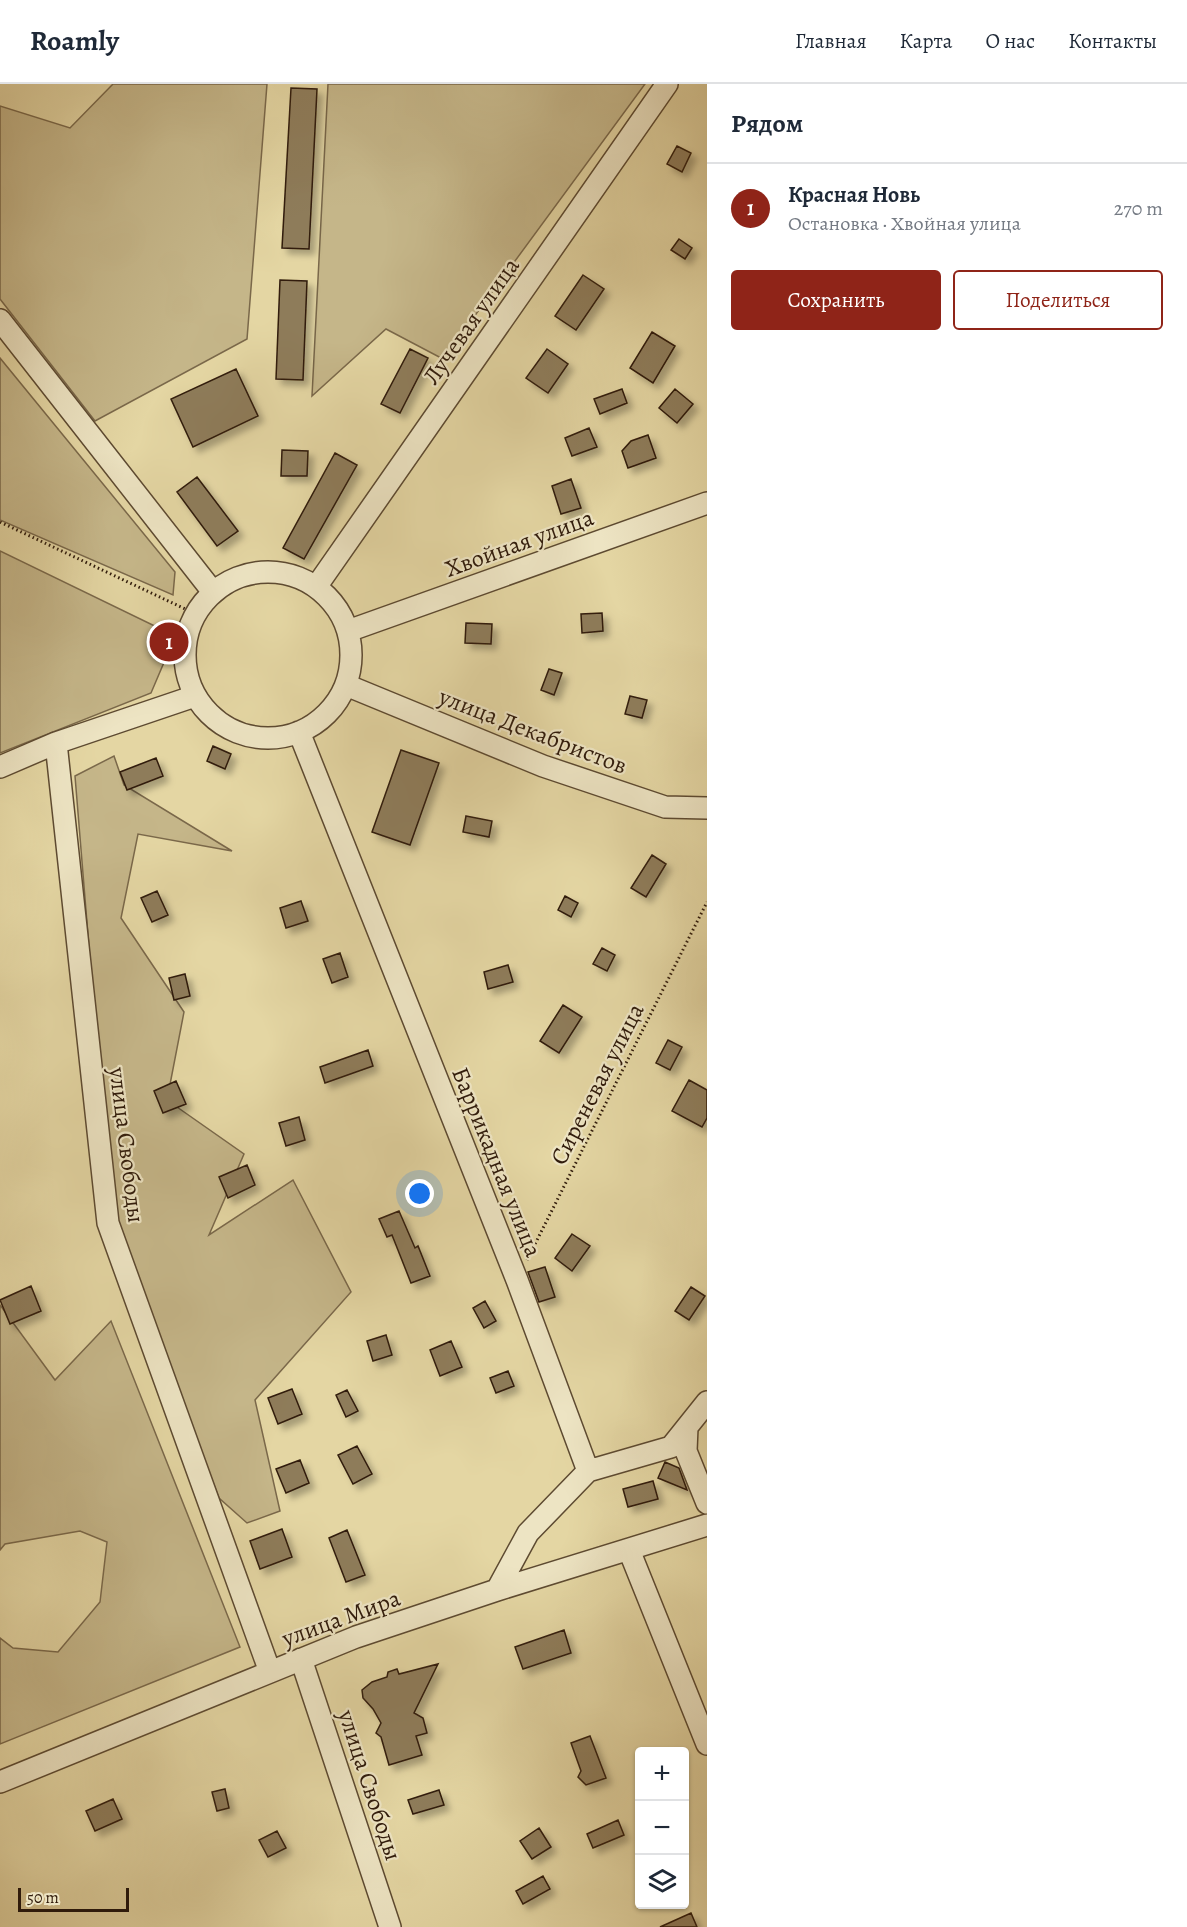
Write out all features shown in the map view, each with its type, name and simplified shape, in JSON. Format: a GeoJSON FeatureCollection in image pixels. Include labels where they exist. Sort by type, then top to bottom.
{"type":"FeatureCollection","features":[{"type":"Feature","properties":{"kind":"street","name":"Лучевая улица"},"geometry":{"type":"LineString","coordinates":[[316,587],[667,84]]}},
{"type":"Feature","properties":{"kind":"street"},"geometry":{"type":"LineString","coordinates":[[0,320],[213,592]]}},
{"type":"Feature","properties":{"kind":"street","name":"Хвойная улица"},"geometry":{"type":"LineString","coordinates":[[348,631],[707,503]]}},
{"type":"Feature","properties":{"kind":"street"},"geometry":{"type":"LineString","coordinates":[[271,572],[296,576],[316,587],[335,606],[348,631],[351,657],[346,685],[337,703],[319,721],[299,732],[271,738],[246,735],[216,720],[195,696],[185,668],[188,632],[201,605],[213,592],[228,582],[271,572]]}},
{"type":"Feature","properties":{"kind":"street","name":"улица Декабристов"},"geometry":{"type":"LineString","coordinates":[[346,685],[543,766],[665,807],[707,808]]}},
{"type":"Feature","properties":{"kind":"street"},"geometry":{"type":"LineString","coordinates":[[0,766],[56,743],[195,696]]}},
{"type":"Feature","properties":{"kind":"street","name":"Баррикадная улица"},"geometry":{"type":"LineString","coordinates":[[299,732],[517,1280],[588,1471]]}},
{"type":"Feature","properties":{"kind":"street","name":"улица Свободы"},"geometry":{"type":"LineString","coordinates":[[56,743],[108,1223],[270,1672]]}},
{"type":"Feature","properties":{"kind":"street"},"geometry":{"type":"LineString","coordinates":[[497,1590],[528,1533],[588,1471],[671,1447],[707,1402]]}},
{"type":"Feature","properties":{"kind":"street"},"geometry":{"type":"LineString","coordinates":[[687,1428],[686,1451],[707,1503]]}},
{"type":"Feature","properties":{"kind":"street","name":"улица Мира"},"geometry":{"type":"LineString","coordinates":[[0,1782],[356,1638],[497,1590],[707,1525]]}},
{"type":"Feature","properties":{"kind":"street"},"geometry":{"type":"LineString","coordinates":[[629,1550],[707,1744]]}},
{"type":"Feature","properties":{"kind":"street","name":"улица Свободы"},"geometry":{"type":"LineString","coordinates":[[301,1659],[390,1927]]}},
{"type":"Feature","properties":{"kind":"path"},"geometry":{"type":"LineString","coordinates":[[0,522],[196,614]]}},
{"type":"Feature","properties":{"kind":"path","name":"Сиреневая улица"},"geometry":{"type":"LineString","coordinates":[[517,1280],[707,902]]}},
{"type":"Feature","properties":{"kind":"shaded area"},"geometry":{"type":"Polygon","coordinates":[[[113,84],[267,84],[247,339],[95,421],[0,299],[0,106],[70,128],[113,84]]]}},
{"type":"Feature","properties":{"kind":"shaded area"},"geometry":{"type":"Polygon","coordinates":[[[328,84],[645,84],[443,359],[386,329],[312,396],[328,84]]]}},
{"type":"Feature","properties":{"kind":"shaded area"},"geometry":{"type":"Polygon","coordinates":[[[0,358],[175,572],[173,595],[0,520],[0,358]]]}},
{"type":"Feature","properties":{"kind":"shaded area"},"geometry":{"type":"Polygon","coordinates":[[[0,551],[163,630],[165,660],[151,693],[0,753],[0,551]]]}},
{"type":"Feature","properties":{"kind":"shaded area"},"geometry":{"type":"Polygon","coordinates":[[[114,756],[124,785],[232,851],[138,834],[121,918],[184,1012],[167,1100],[244,1154],[209,1235],[293,1180],[351,1292],[255,1400],[280,1511],[247,1523],[219,1498],[111,1216],[75,776],[114,756]]]}},
{"type":"Feature","properties":{"kind":"shaded area"},"geometry":{"type":"Polygon","coordinates":[[[0,1305],[55,1380],[111,1321],[240,1647],[0,1744],[0,1638],[13,1648],[58,1652],[100,1602],[107,1542],[80,1531],[5,1544],[0,1550],[0,1305]]]}},
{"type":"Feature","properties":{"kind":"building"},"geometry":{"type":"Polygon","coordinates":[[[291,88],[317,89],[309,249],[282,248],[291,88]]]}},
{"type":"Feature","properties":{"kind":"building"},"geometry":{"type":"Polygon","coordinates":[[[677,146],[691,153],[682,172],[667,164],[677,146]]]}},
{"type":"Feature","properties":{"kind":"building"},"geometry":{"type":"Polygon","coordinates":[[[679,239],[692,248],[685,259],[671,250],[679,239]]]}},
{"type":"Feature","properties":{"kind":"building"},"geometry":{"type":"Polygon","coordinates":[[[583,275],[604,289],[576,330],[555,316],[583,275]]]}},
{"type":"Feature","properties":{"kind":"building"},"geometry":{"type":"Polygon","coordinates":[[[280,280],[307,281],[303,380],[276,379],[280,280]]]}},
{"type":"Feature","properties":{"kind":"building"},"geometry":{"type":"Polygon","coordinates":[[[652,332],[675,346],[653,383],[630,368],[652,332]]]}},
{"type":"Feature","properties":{"kind":"building"},"geometry":{"type":"Polygon","coordinates":[[[410,349],[428,358],[400,413],[381,404],[410,349]]]}},
{"type":"Feature","properties":{"kind":"building"},"geometry":{"type":"Polygon","coordinates":[[[547,349],[568,364],[548,393],[526,378],[547,349]]]}},
{"type":"Feature","properties":{"kind":"building"},"geometry":{"type":"Polygon","coordinates":[[[236,369],[258,416],[193,447],[171,399],[236,369]]]}},
{"type":"Feature","properties":{"kind":"building"},"geometry":{"type":"Polygon","coordinates":[[[622,389],[627,403],[600,414],[594,399],[622,389]]]}},
{"type":"Feature","properties":{"kind":"building"},"geometry":{"type":"Polygon","coordinates":[[[675,389],[693,404],[677,423],[659,408],[675,389]]]}},
{"type":"Feature","properties":{"kind":"building"},"geometry":{"type":"Polygon","coordinates":[[[589,428],[597,447],[572,456],[565,438],[589,428]]]}},
{"type":"Feature","properties":{"kind":"building"},"geometry":{"type":"Polygon","coordinates":[[[648,435],[656,458],[628,468],[622,451],[631,441],[648,435]]]}},
{"type":"Feature","properties":{"kind":"building"},"geometry":{"type":"Polygon","coordinates":[[[282,450],[308,451],[307,476],[281,476],[282,450]]]}},
{"type":"Feature","properties":{"kind":"building"},"geometry":{"type":"Polygon","coordinates":[[[335,453],[357,465],[304,559],[283,548],[335,453]]]}},
{"type":"Feature","properties":{"kind":"building"},"geometry":{"type":"Polygon","coordinates":[[[197,477],[238,531],[217,546],[177,492],[197,477]]]}},
{"type":"Feature","properties":{"kind":"building"},"geometry":{"type":"Polygon","coordinates":[[[571,479],[581,508],[561,514],[552,486],[571,479]]]}},
{"type":"Feature","properties":{"kind":"building"},"geometry":{"type":"Polygon","coordinates":[[[602,613],[603,631],[582,633],[581,614],[602,613]]]}},
{"type":"Feature","properties":{"kind":"building"},"geometry":{"type":"Polygon","coordinates":[[[466,623],[492,624],[491,644],[465,643],[466,623]]]}},
{"type":"Feature","properties":{"kind":"building"},"geometry":{"type":"Polygon","coordinates":[[[549,669],[562,673],[554,695],[541,690],[549,669]]]}},
{"type":"Feature","properties":{"kind":"building"},"geometry":{"type":"Polygon","coordinates":[[[630,696],[647,700],[642,718],[625,714],[630,696]]]}},
{"type":"Feature","properties":{"kind":"building"},"geometry":{"type":"Polygon","coordinates":[[[213,746],[231,754],[225,769],[207,761],[213,746]]]}},
{"type":"Feature","properties":{"kind":"building"},"geometry":{"type":"Polygon","coordinates":[[[401,750],[439,763],[410,845],[372,832],[401,750]]]}},
{"type":"Feature","properties":{"kind":"building"},"geometry":{"type":"Polygon","coordinates":[[[156,758],[163,776],[127,790],[120,772],[156,758]]]}},
{"type":"Feature","properties":{"kind":"building"},"geometry":{"type":"Polygon","coordinates":[[[466,816],[492,821],[489,837],[463,832],[466,816]]]}},
{"type":"Feature","properties":{"kind":"building"},"geometry":{"type":"Polygon","coordinates":[[[652,855],[666,864],[646,897],[631,888],[652,855]]]}},
{"type":"Feature","properties":{"kind":"building"},"geometry":{"type":"Polygon","coordinates":[[[157,891],[168,915],[152,922],[141,898],[157,891]]]}},
{"type":"Feature","properties":{"kind":"building"},"geometry":{"type":"Polygon","coordinates":[[[565,896],[578,903],[571,917],[558,910],[565,896]]]}},
{"type":"Feature","properties":{"kind":"building"},"geometry":{"type":"Polygon","coordinates":[[[301,901],[308,921],[286,928],[280,908],[301,901]]]}},
{"type":"Feature","properties":{"kind":"building"},"geometry":{"type":"Polygon","coordinates":[[[602,948],[615,955],[607,971],[593,964],[602,948]]]}},
{"type":"Feature","properties":{"kind":"building"},"geometry":{"type":"Polygon","coordinates":[[[340,953],[348,977],[332,983],[323,959],[340,953]]]}},
{"type":"Feature","properties":{"kind":"building"},"geometry":{"type":"Polygon","coordinates":[[[508,965],[513,982],[488,989],[484,972],[508,965]]]}},
{"type":"Feature","properties":{"kind":"building"},"geometry":{"type":"Polygon","coordinates":[[[185,974],[190,996],[174,1000],[169,978],[185,974]]]}},
{"type":"Feature","properties":{"kind":"building"},"geometry":{"type":"Polygon","coordinates":[[[563,1005],[582,1017],[559,1053],[540,1041],[563,1005]]]}},
{"type":"Feature","properties":{"kind":"building"},"geometry":{"type":"Polygon","coordinates":[[[668,1040],[682,1047],[670,1070],[656,1063],[668,1040]]]}},
{"type":"Feature","properties":{"kind":"building"},"geometry":{"type":"Polygon","coordinates":[[[368,1050],[373,1066],[325,1083],[320,1067],[368,1050]]]}},
{"type":"Feature","properties":{"kind":"building"},"geometry":{"type":"Polygon","coordinates":[[[689,1080],[707,1090],[707,1118],[702,1127],[672,1111],[689,1080]]]}},
{"type":"Feature","properties":{"kind":"building"},"geometry":{"type":"Polygon","coordinates":[[[176,1081],[186,1104],[163,1113],[154,1091],[176,1081]]]}},
{"type":"Feature","properties":{"kind":"building"},"geometry":{"type":"Polygon","coordinates":[[[299,1117],[305,1140],[286,1146],[279,1123],[299,1117]]]}},
{"type":"Feature","properties":{"kind":"building"},"geometry":{"type":"Polygon","coordinates":[[[247,1165],[255,1185],[228,1198],[219,1177],[247,1165]]]}},
{"type":"Feature","properties":{"kind":"building"},"geometry":{"type":"Polygon","coordinates":[[[399,1211],[415,1248],[418,1246],[430,1276],[411,1283],[392,1235],[387,1237],[379,1219],[399,1211]]]}},
{"type":"Feature","properties":{"kind":"building"},"geometry":{"type":"Polygon","coordinates":[[[572,1234],[590,1246],[572,1271],[555,1258],[572,1234]]]}},
{"type":"Feature","properties":{"kind":"building"},"geometry":{"type":"Polygon","coordinates":[[[545,1267],[555,1297],[539,1302],[528,1272],[545,1267]]]}},
{"type":"Feature","properties":{"kind":"building"},"geometry":{"type":"Polygon","coordinates":[[[31,1286],[41,1311],[10,1324],[0,1300],[31,1286]]]}},
{"type":"Feature","properties":{"kind":"building"},"geometry":{"type":"Polygon","coordinates":[[[691,1287],[705,1296],[689,1320],[675,1311],[691,1287]]]}},
{"type":"Feature","properties":{"kind":"building"},"geometry":{"type":"Polygon","coordinates":[[[485,1301],[496,1321],[484,1328],[473,1308],[485,1301]]]}},
{"type":"Feature","properties":{"kind":"building"},"geometry":{"type":"Polygon","coordinates":[[[386,1335],[392,1355],[373,1361],[367,1341],[386,1335]]]}},
{"type":"Feature","properties":{"kind":"building"},"geometry":{"type":"Polygon","coordinates":[[[451,1341],[462,1367],[440,1376],[430,1350],[451,1341]]]}},
{"type":"Feature","properties":{"kind":"building"},"geometry":{"type":"Polygon","coordinates":[[[508,1371],[514,1386],[496,1393],[490,1378],[508,1371]]]}},
{"type":"Feature","properties":{"kind":"building"},"geometry":{"type":"Polygon","coordinates":[[[292,1389],[302,1414],[278,1424],[268,1398],[292,1389]]]}},
{"type":"Feature","properties":{"kind":"building"},"geometry":{"type":"Polygon","coordinates":[[[347,1390],[358,1411],[346,1417],[336,1395],[347,1390]]]}},
{"type":"Feature","properties":{"kind":"building"},"geometry":{"type":"Polygon","coordinates":[[[357,1446],[372,1474],[353,1484],[338,1455],[357,1446]]]}},
{"type":"Feature","properties":{"kind":"building"},"geometry":{"type":"Polygon","coordinates":[[[300,1460],[309,1483],[286,1493],[276,1469],[300,1460]]]}},
{"type":"Feature","properties":{"kind":"building"},"geometry":{"type":"Polygon","coordinates":[[[665,1462],[679,1468],[687,1490],[658,1478],[665,1462]]]}},
{"type":"Feature","properties":{"kind":"building"},"geometry":{"type":"Polygon","coordinates":[[[653,1481],[658,1499],[628,1507],[623,1489],[653,1481]]]}},
{"type":"Feature","properties":{"kind":"building"},"geometry":{"type":"Polygon","coordinates":[[[282,1529],[292,1557],[260,1569],[250,1541],[282,1529]]]}},
{"type":"Feature","properties":{"kind":"building"},"geometry":{"type":"Polygon","coordinates":[[[347,1530],[365,1575],[346,1582],[329,1538],[347,1530]]]}},
{"type":"Feature","properties":{"kind":"building"},"geometry":{"type":"Polygon","coordinates":[[[564,1630],[571,1653],[523,1669],[515,1647],[564,1630]]]}},
{"type":"Feature","properties":{"kind":"building"},"geometry":{"type":"Polygon","coordinates":[[[438,1664],[414,1713],[423,1718],[427,1733],[416,1736],[422,1755],[389,1765],[381,1737],[376,1733],[381,1723],[363,1698],[362,1690],[372,1682],[387,1677],[388,1672],[397,1669],[399,1674],[438,1664]]]}},
{"type":"Feature","properties":{"kind":"building"},"geometry":{"type":"Polygon","coordinates":[[[590,1736],[606,1778],[586,1785],[578,1777],[581,1771],[571,1743],[590,1736]]]}},
{"type":"Feature","properties":{"kind":"building"},"geometry":{"type":"Polygon","coordinates":[[[225,1789],[229,1808],[217,1811],[212,1792],[225,1789]]]}},
{"type":"Feature","properties":{"kind":"building"},"geometry":{"type":"Polygon","coordinates":[[[439,1790],[444,1805],[413,1814],[408,1800],[439,1790]]]}},
{"type":"Feature","properties":{"kind":"building"},"geometry":{"type":"Polygon","coordinates":[[[113,1799],[122,1819],[95,1831],[86,1811],[113,1799]]]}},
{"type":"Feature","properties":{"kind":"building"},"geometry":{"type":"Polygon","coordinates":[[[618,1820],[624,1835],[593,1848],[587,1834],[618,1820]]]}},
{"type":"Feature","properties":{"kind":"building"},"geometry":{"type":"Polygon","coordinates":[[[539,1828],[551,1847],[532,1859],[520,1841],[539,1828]]]}},
{"type":"Feature","properties":{"kind":"building"},"geometry":{"type":"Polygon","coordinates":[[[277,1831],[286,1848],[268,1857],[259,1840],[277,1831]]]}},
{"type":"Feature","properties":{"kind":"building"},"geometry":{"type":"Polygon","coordinates":[[[543,1876],[550,1889],[523,1904],[516,1891],[543,1876]]]}},
{"type":"Feature","properties":{"kind":"building"},"geometry":{"type":"Polygon","coordinates":[[[691,1913],[697,1927],[660,1927],[691,1913]]]}},
{"type":"Feature","properties":{"kind":"place","name":"Красная Новь"},"geometry":{"type":"Point","coordinates":[169,642]}}]}
